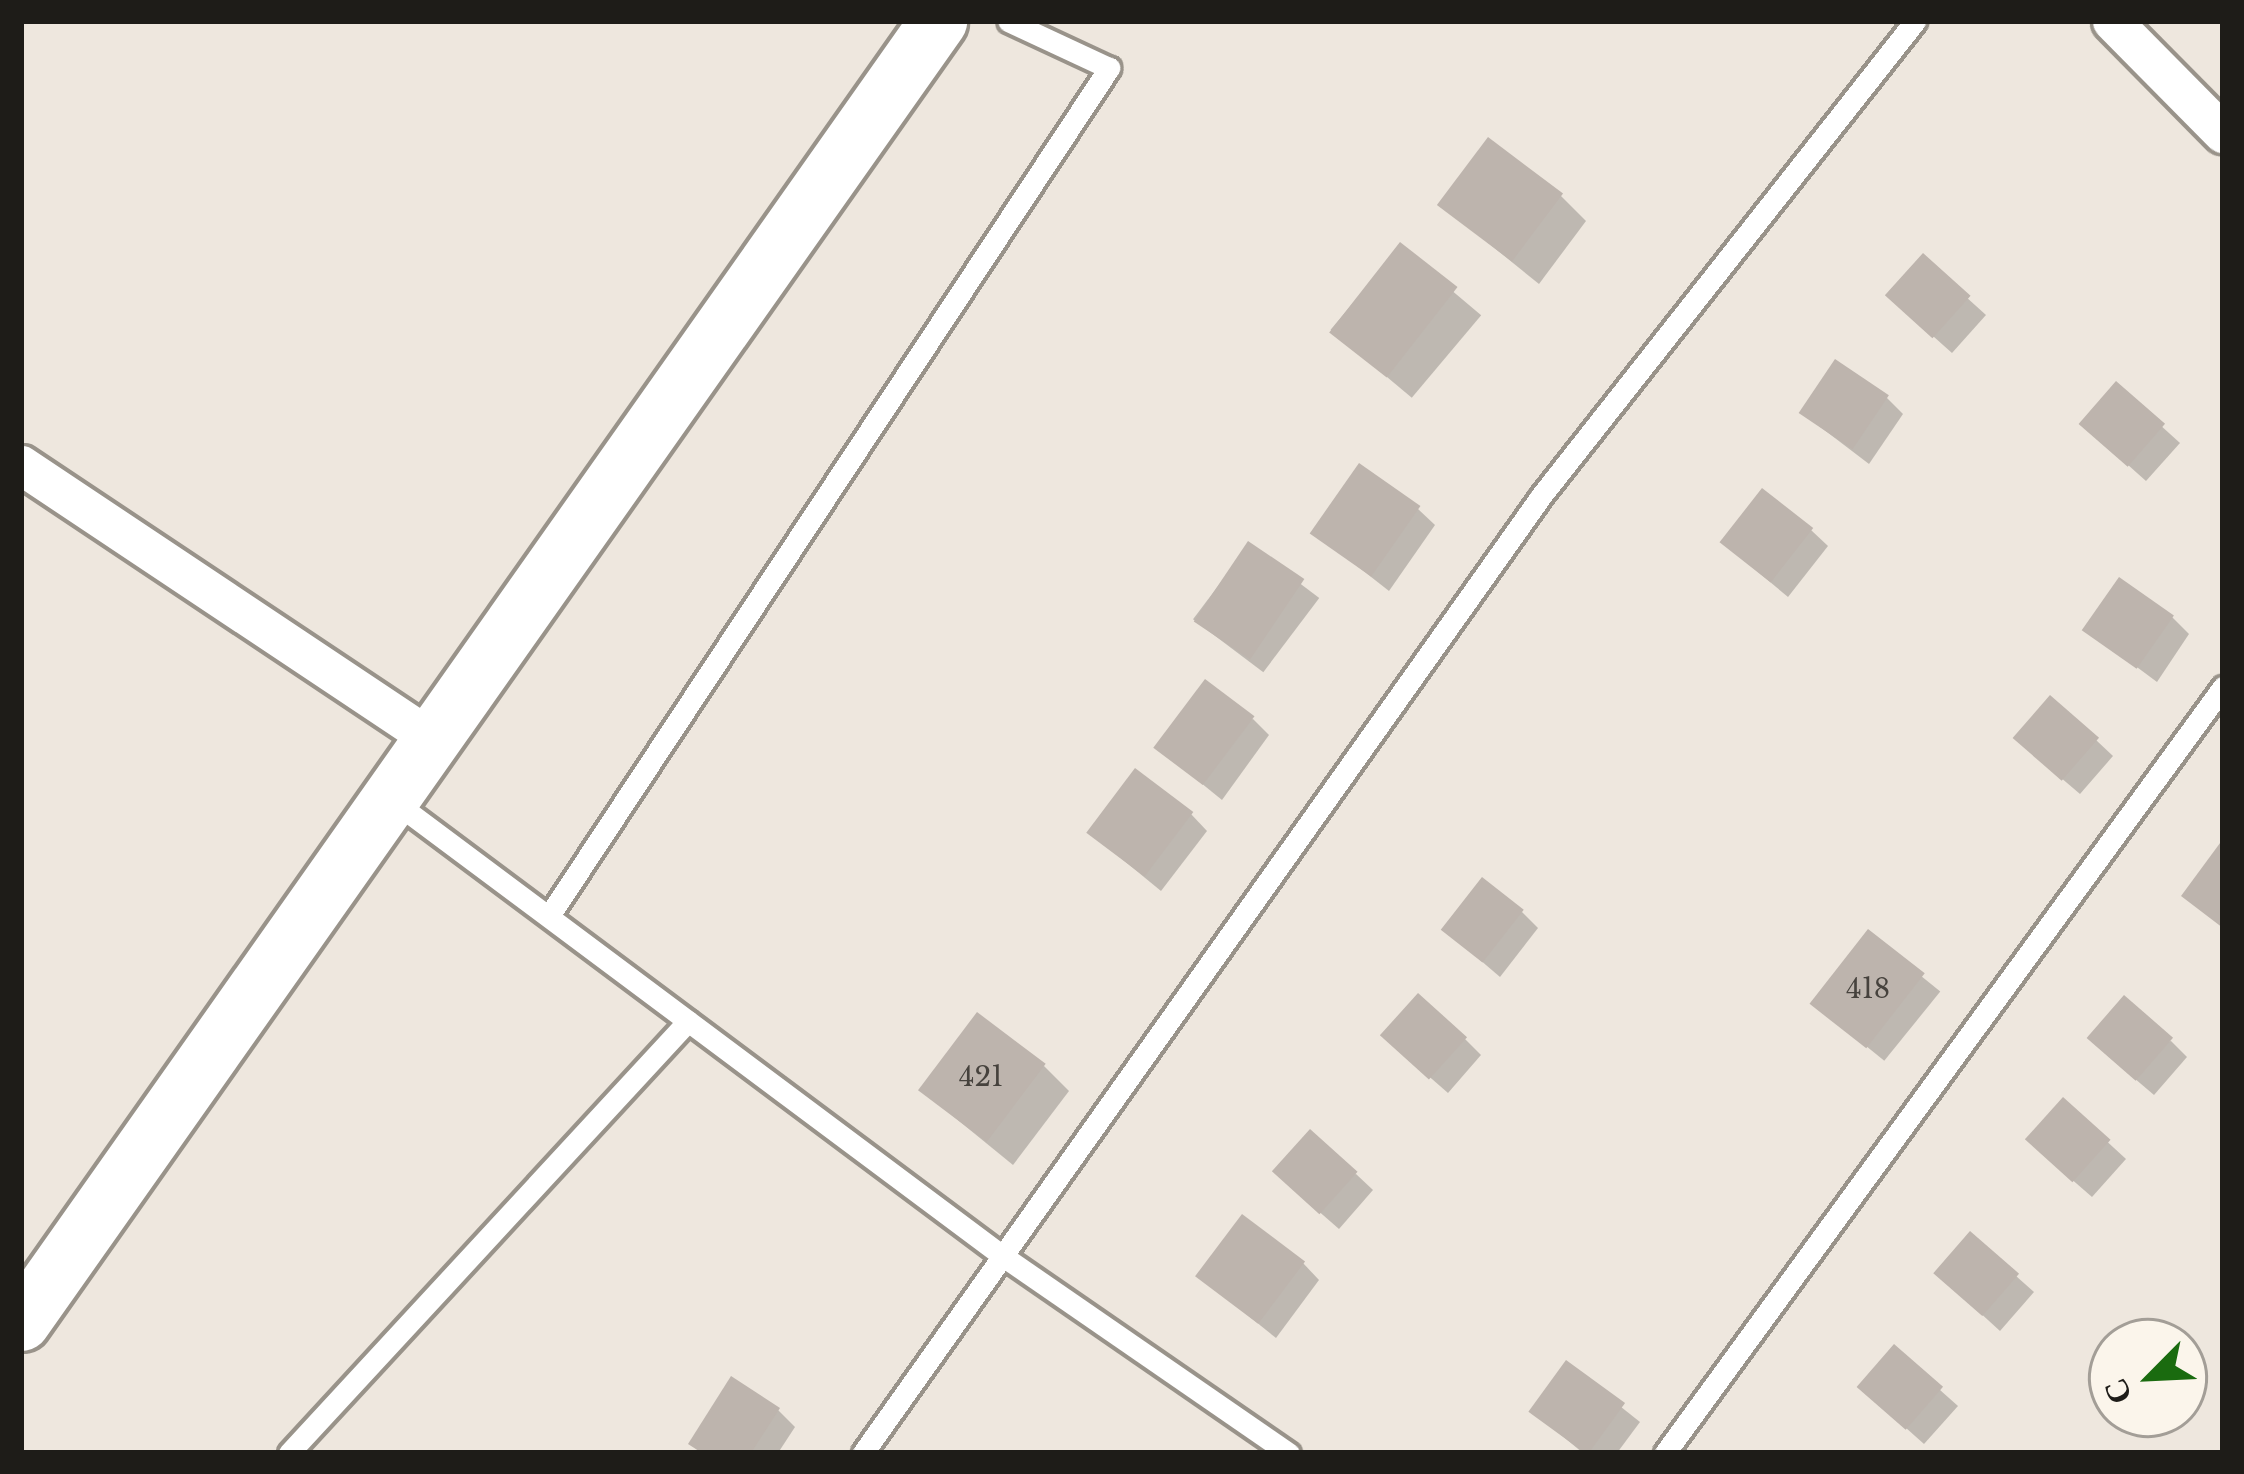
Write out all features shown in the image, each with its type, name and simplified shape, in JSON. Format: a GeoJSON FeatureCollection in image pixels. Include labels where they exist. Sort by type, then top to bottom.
{"type":"FeatureCollection","features":[{"type":"Feature","properties":{"kind":"street"},"geometry":{"type":"LineString","coordinates":[[21,1322],[938,21]]}},
{"type":"Feature","properties":{"kind":"street"},"geometry":{"type":"LineString","coordinates":[[2112,21],[2223,133]]}},
{"type":"Feature","properties":{"kind":"street"},"geometry":{"type":"LineString","coordinates":[[21,465],[434,740]]}},
{"type":"Feature","properties":{"kind":"lane"},"geometry":{"type":"LineString","coordinates":[[551,913],[1109,68],[1008,21]]}},
{"type":"Feature","properties":{"kind":"lane"},"geometry":{"type":"LineString","coordinates":[[862,1453],[1541,496],[1915,21]]}},
{"type":"Feature","properties":{"kind":"lane"},"geometry":{"type":"LineString","coordinates":[[1665,1453],[2223,686]]}},
{"type":"Feature","properties":{"kind":"lane"},"geometry":{"type":"LineString","coordinates":[[392,800],[551,913],[688,1022],[1000,1254],[1289,1453]]}},
{"type":"Feature","properties":{"kind":"lane"},"geometry":{"type":"LineString","coordinates":[[290,1453],[688,1022]]}},
{"type":"Feature","properties":{"kind":"building"},"geometry":{"type":"Polygon","coordinates":[[[1488,137],[1563,194],[1512,261],[1437,205],[1488,137]]]}},
{"type":"Feature","properties":{"kind":"building"},"geometry":{"type":"Polygon","coordinates":[[[1400,242],[1458,287],[1387,378],[1329,333],[1400,242]]]}},
{"type":"Feature","properties":{"kind":"building"},"geometry":{"type":"Polygon","coordinates":[[[1923,253],[1971,296],[1932,338],[1885,295],[1923,253]]]}},
{"type":"Feature","properties":{"kind":"building"},"geometry":{"type":"Polygon","coordinates":[[[1835,359],[1889,395],[1853,449],[1799,413],[1835,359]]]}},
{"type":"Feature","properties":{"kind":"building"},"geometry":{"type":"Polygon","coordinates":[[[2116,381],[2165,424],[2128,467],[2079,424],[2116,381]]]}},
{"type":"Feature","properties":{"kind":"building"},"geometry":{"type":"Polygon","coordinates":[[[1359,463],[1420,506],[1371,576],[1310,533],[1359,463]]]}},
{"type":"Feature","properties":{"kind":"building"},"geometry":{"type":"Polygon","coordinates":[[[1762,488],[1813,528],[1771,582],[1720,542],[1762,488]]]}},
{"type":"Feature","properties":{"kind":"building"},"geometry":{"type":"Polygon","coordinates":[[[1248,541],[1304,579],[1250,659],[1194,621],[1248,541]]]}},
{"type":"Feature","properties":{"kind":"building"},"geometry":{"type":"Polygon","coordinates":[[[2119,577],[2174,615],[2137,669],[2082,630],[2119,577]]]}},
{"type":"Feature","properties":{"kind":"building"},"geometry":{"type":"Polygon","coordinates":[[[1205,679],[1255,716],[1203,785],[1153,748],[1205,679]]]}},
{"type":"Feature","properties":{"kind":"building"},"geometry":{"type":"Polygon","coordinates":[[[2050,695],[2099,738],[2062,781],[2013,738],[2050,695]]]}},
{"type":"Feature","properties":{"kind":"building"},"geometry":{"type":"Polygon","coordinates":[[[1135,768],[1193,812],[1145,877],[1086,833],[1135,768]]]}},
{"type":"Feature","properties":{"kind":"building"},"geometry":{"type":"Polygon","coordinates":[[[2223,839],[2223,928],[2181,896],[2223,839]]]}},
{"type":"Feature","properties":{"kind":"building"},"geometry":{"type":"Polygon","coordinates":[[[1482,877],[1524,910],[1483,962],[1441,930],[1482,877]]]}},
{"type":"Feature","properties":{"kind":"building"},"geometry":{"type":"Polygon","coordinates":[[[1868,929],[1925,973],[1866,1048],[1810,1004],[1868,929]]]}},
{"type":"Feature","properties":{"kind":"building"},"geometry":{"type":"Polygon","coordinates":[[[1418,993],[1467,1037],[1429,1080],[1380,1035],[1418,993]]]}},
{"type":"Feature","properties":{"kind":"building"},"geometry":{"type":"Polygon","coordinates":[[[2124,995],[2173,1038],[2136,1081],[2087,1038],[2124,995]]]}},
{"type":"Feature","properties":{"kind":"building"},"geometry":{"type":"Polygon","coordinates":[[[977,1012],[1046,1064],[987,1142],[918,1090],[977,1012]]]}},
{"type":"Feature","properties":{"kind":"building"},"geometry":{"type":"Polygon","coordinates":[[[2063,1097],[2111,1140],[2072,1182],[2025,1139],[2063,1097]]]}},
{"type":"Feature","properties":{"kind":"building"},"geometry":{"type":"Polygon","coordinates":[[[1310,1129],[1358,1172],[1319,1214],[1272,1171],[1310,1129]]]}},
{"type":"Feature","properties":{"kind":"building"},"geometry":{"type":"Polygon","coordinates":[[[1242,1214],[1305,1262],[1258,1324],[1195,1276],[1242,1214]]]}},
{"type":"Feature","properties":{"kind":"building"},"geometry":{"type":"Polygon","coordinates":[[[1970,1231],[2019,1274],[1982,1316],[1933,1273],[1970,1231]]]}},
{"type":"Feature","properties":{"kind":"building"},"geometry":{"type":"Polygon","coordinates":[[[1894,1344],[1943,1387],[1906,1430],[1857,1387],[1894,1344]]]}},
{"type":"Feature","properties":{"kind":"building"},"geometry":{"type":"Polygon","coordinates":[[[1566,1360],[1625,1403],[1589,1453],[1528,1412],[1566,1360]]]}},
{"type":"Feature","properties":{"kind":"building"},"geometry":{"type":"Polygon","coordinates":[[[731,1376],[780,1408],[751,1453],[702,1453],[688,1444],[731,1376]]]}}]}
